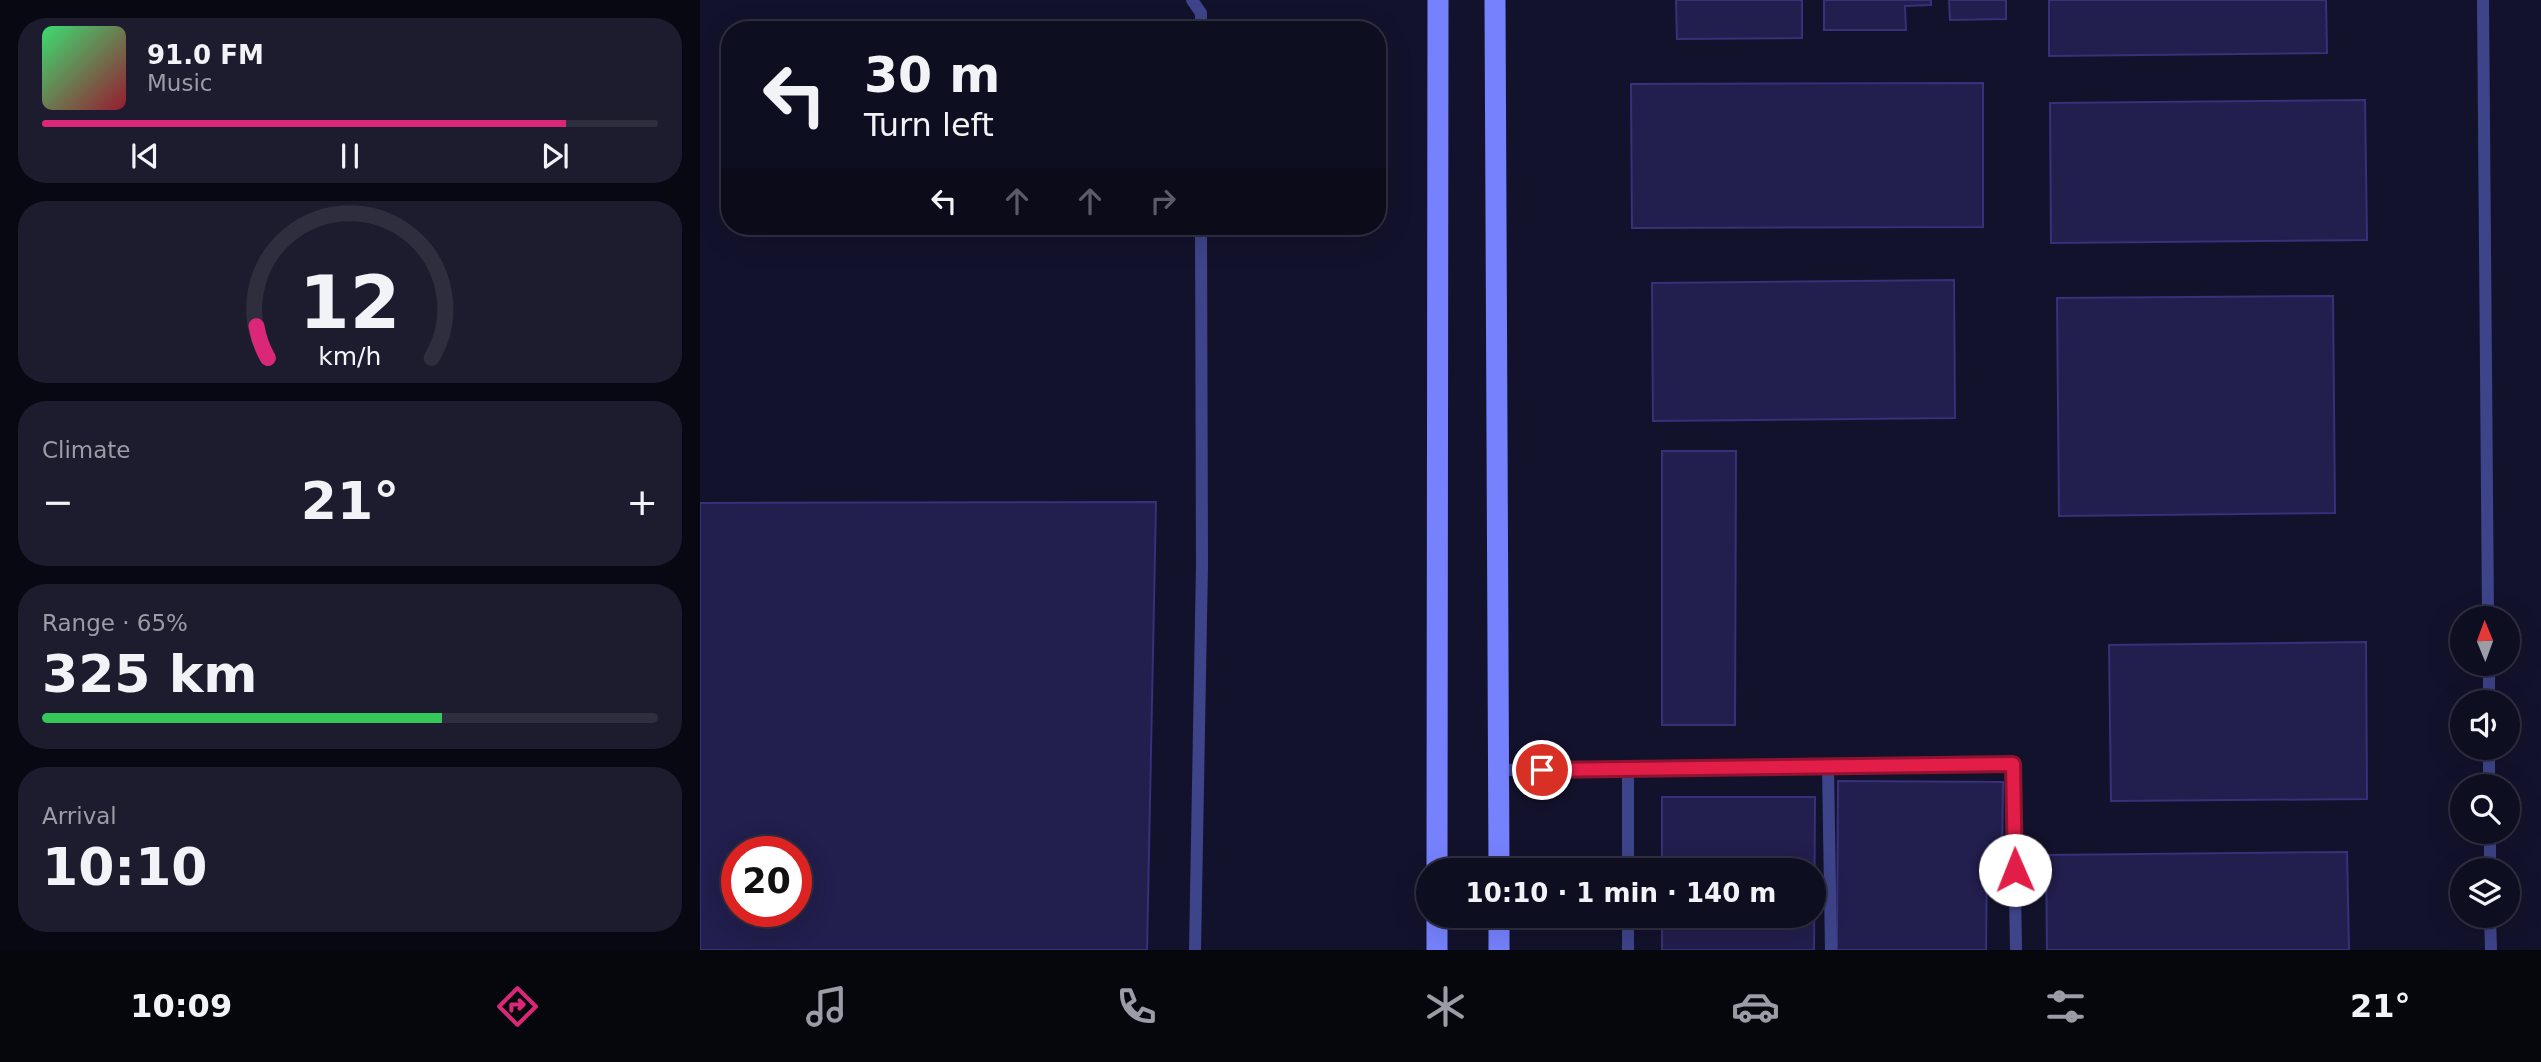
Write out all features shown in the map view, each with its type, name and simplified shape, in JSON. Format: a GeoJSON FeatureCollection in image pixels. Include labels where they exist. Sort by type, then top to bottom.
{"type":"FeatureCollection","features":[{"type":"Feature","properties":{"kind":"street"},"geometry":{"type":"LineString","coordinates":[[1437,858],[1438,0]]}},
{"type":"Feature","properties":{"kind":"street"},"geometry":{"type":"LineString","coordinates":[[1495,0],[1499,858]]}},
{"type":"Feature","properties":{"kind":"street"},"geometry":{"type":"LineString","coordinates":[[1437,928],[1437,950]]}},
{"type":"Feature","properties":{"kind":"street"},"geometry":{"type":"LineString","coordinates":[[1499,928],[1499,950]]}},
{"type":"Feature","properties":{"kind":"lane"},"geometry":{"type":"LineString","coordinates":[[1192,0],[1201,13],[1201,21]]}},
{"type":"Feature","properties":{"kind":"lane"},"geometry":{"type":"LineString","coordinates":[[2483,0],[2488,606]]}},
{"type":"Feature","properties":{"kind":"lane"},"geometry":{"type":"LineString","coordinates":[[1195,950],[1202,565],[1201,235]]}},
{"type":"Feature","properties":{"kind":"lane"},"geometry":{"type":"LineString","coordinates":[[1498,770],[2013,764],[2016,950]]}},
{"type":"Feature","properties":{"kind":"lane"},"geometry":{"type":"LineString","coordinates":[[1828,766],[1831,950]]}},
{"type":"Feature","properties":{"kind":"lane"},"geometry":{"type":"LineString","coordinates":[[1628,769],[1628,858]]}},
{"type":"Feature","properties":{"kind":"lane"},"geometry":{"type":"LineString","coordinates":[[1628,928],[1628,950]]}},
{"type":"Feature","properties":{"kind":"lane"},"geometry":{"type":"LineString","coordinates":[[2490,928],[2491,950]]}},
{"type":"Feature","properties":{"kind":"building"},"geometry":{"type":"Polygon","coordinates":[[[1676,0],[1802,0],[1802,38],[1677,39],[1676,0]]]}},
{"type":"Feature","properties":{"kind":"building"},"geometry":{"type":"Polygon","coordinates":[[[1824,0],[1931,0],[1931,5],[1905,6],[1906,30],[1824,30],[1824,0]]]}},
{"type":"Feature","properties":{"kind":"building"},"geometry":{"type":"Polygon","coordinates":[[[1949,0],[2006,0],[2006,19],[1950,20],[1949,0]]]}},
{"type":"Feature","properties":{"kind":"building"},"geometry":{"type":"Polygon","coordinates":[[[2049,0],[2326,0],[2327,53],[2049,56],[2049,0]]]}},
{"type":"Feature","properties":{"kind":"building"},"geometry":{"type":"Polygon","coordinates":[[[1983,83],[1983,227],[1632,228],[1631,84],[1983,83]]]}},
{"type":"Feature","properties":{"kind":"building"},"geometry":{"type":"Polygon","coordinates":[[[2365,100],[2367,240],[2051,243],[2050,103],[2365,100]]]}},
{"type":"Feature","properties":{"kind":"building"},"geometry":{"type":"Polygon","coordinates":[[[1954,280],[1955,418],[1653,421],[1652,283],[1954,280]]]}},
{"type":"Feature","properties":{"kind":"building"},"geometry":{"type":"Polygon","coordinates":[[[2333,296],[2335,513],[2059,516],[2057,298],[2333,296]]]}},
{"type":"Feature","properties":{"kind":"building"},"geometry":{"type":"Polygon","coordinates":[[[1662,451],[1736,451],[1735,725],[1662,725],[1662,451]]]}},
{"type":"Feature","properties":{"kind":"building"},"geometry":{"type":"Polygon","coordinates":[[[1156,502],[1147,950],[700,950],[700,503],[1156,502]]]}},
{"type":"Feature","properties":{"kind":"building"},"geometry":{"type":"Polygon","coordinates":[[[2366,642],[2367,799],[2111,801],[2109,645],[2366,642]]]}},
{"type":"Feature","properties":{"kind":"building"},"geometry":{"type":"Polygon","coordinates":[[[1838,781],[2003,782],[2002,858],[1987,858],[1986,950],[1837,950],[1838,781]]]}},
{"type":"Feature","properties":{"kind":"building"},"geometry":{"type":"Polygon","coordinates":[[[1662,797],[1815,797],[1815,858],[1662,858],[1662,797]]]}},
{"type":"Feature","properties":{"kind":"building"},"geometry":{"type":"Polygon","coordinates":[[[2347,852],[2349,950],[2047,950],[2046,855],[2347,852]]]}},
{"type":"Feature","properties":{"kind":"building"},"geometry":{"type":"Polygon","coordinates":[[[1662,928],[1814,928],[1814,950],[1662,950],[1662,928]]]}},
{"type":"Feature","properties":{"kind":"route"},"geometry":{"type":"LineString","coordinates":[[1542,770],[2013,764],[2015,870]]}}]}
